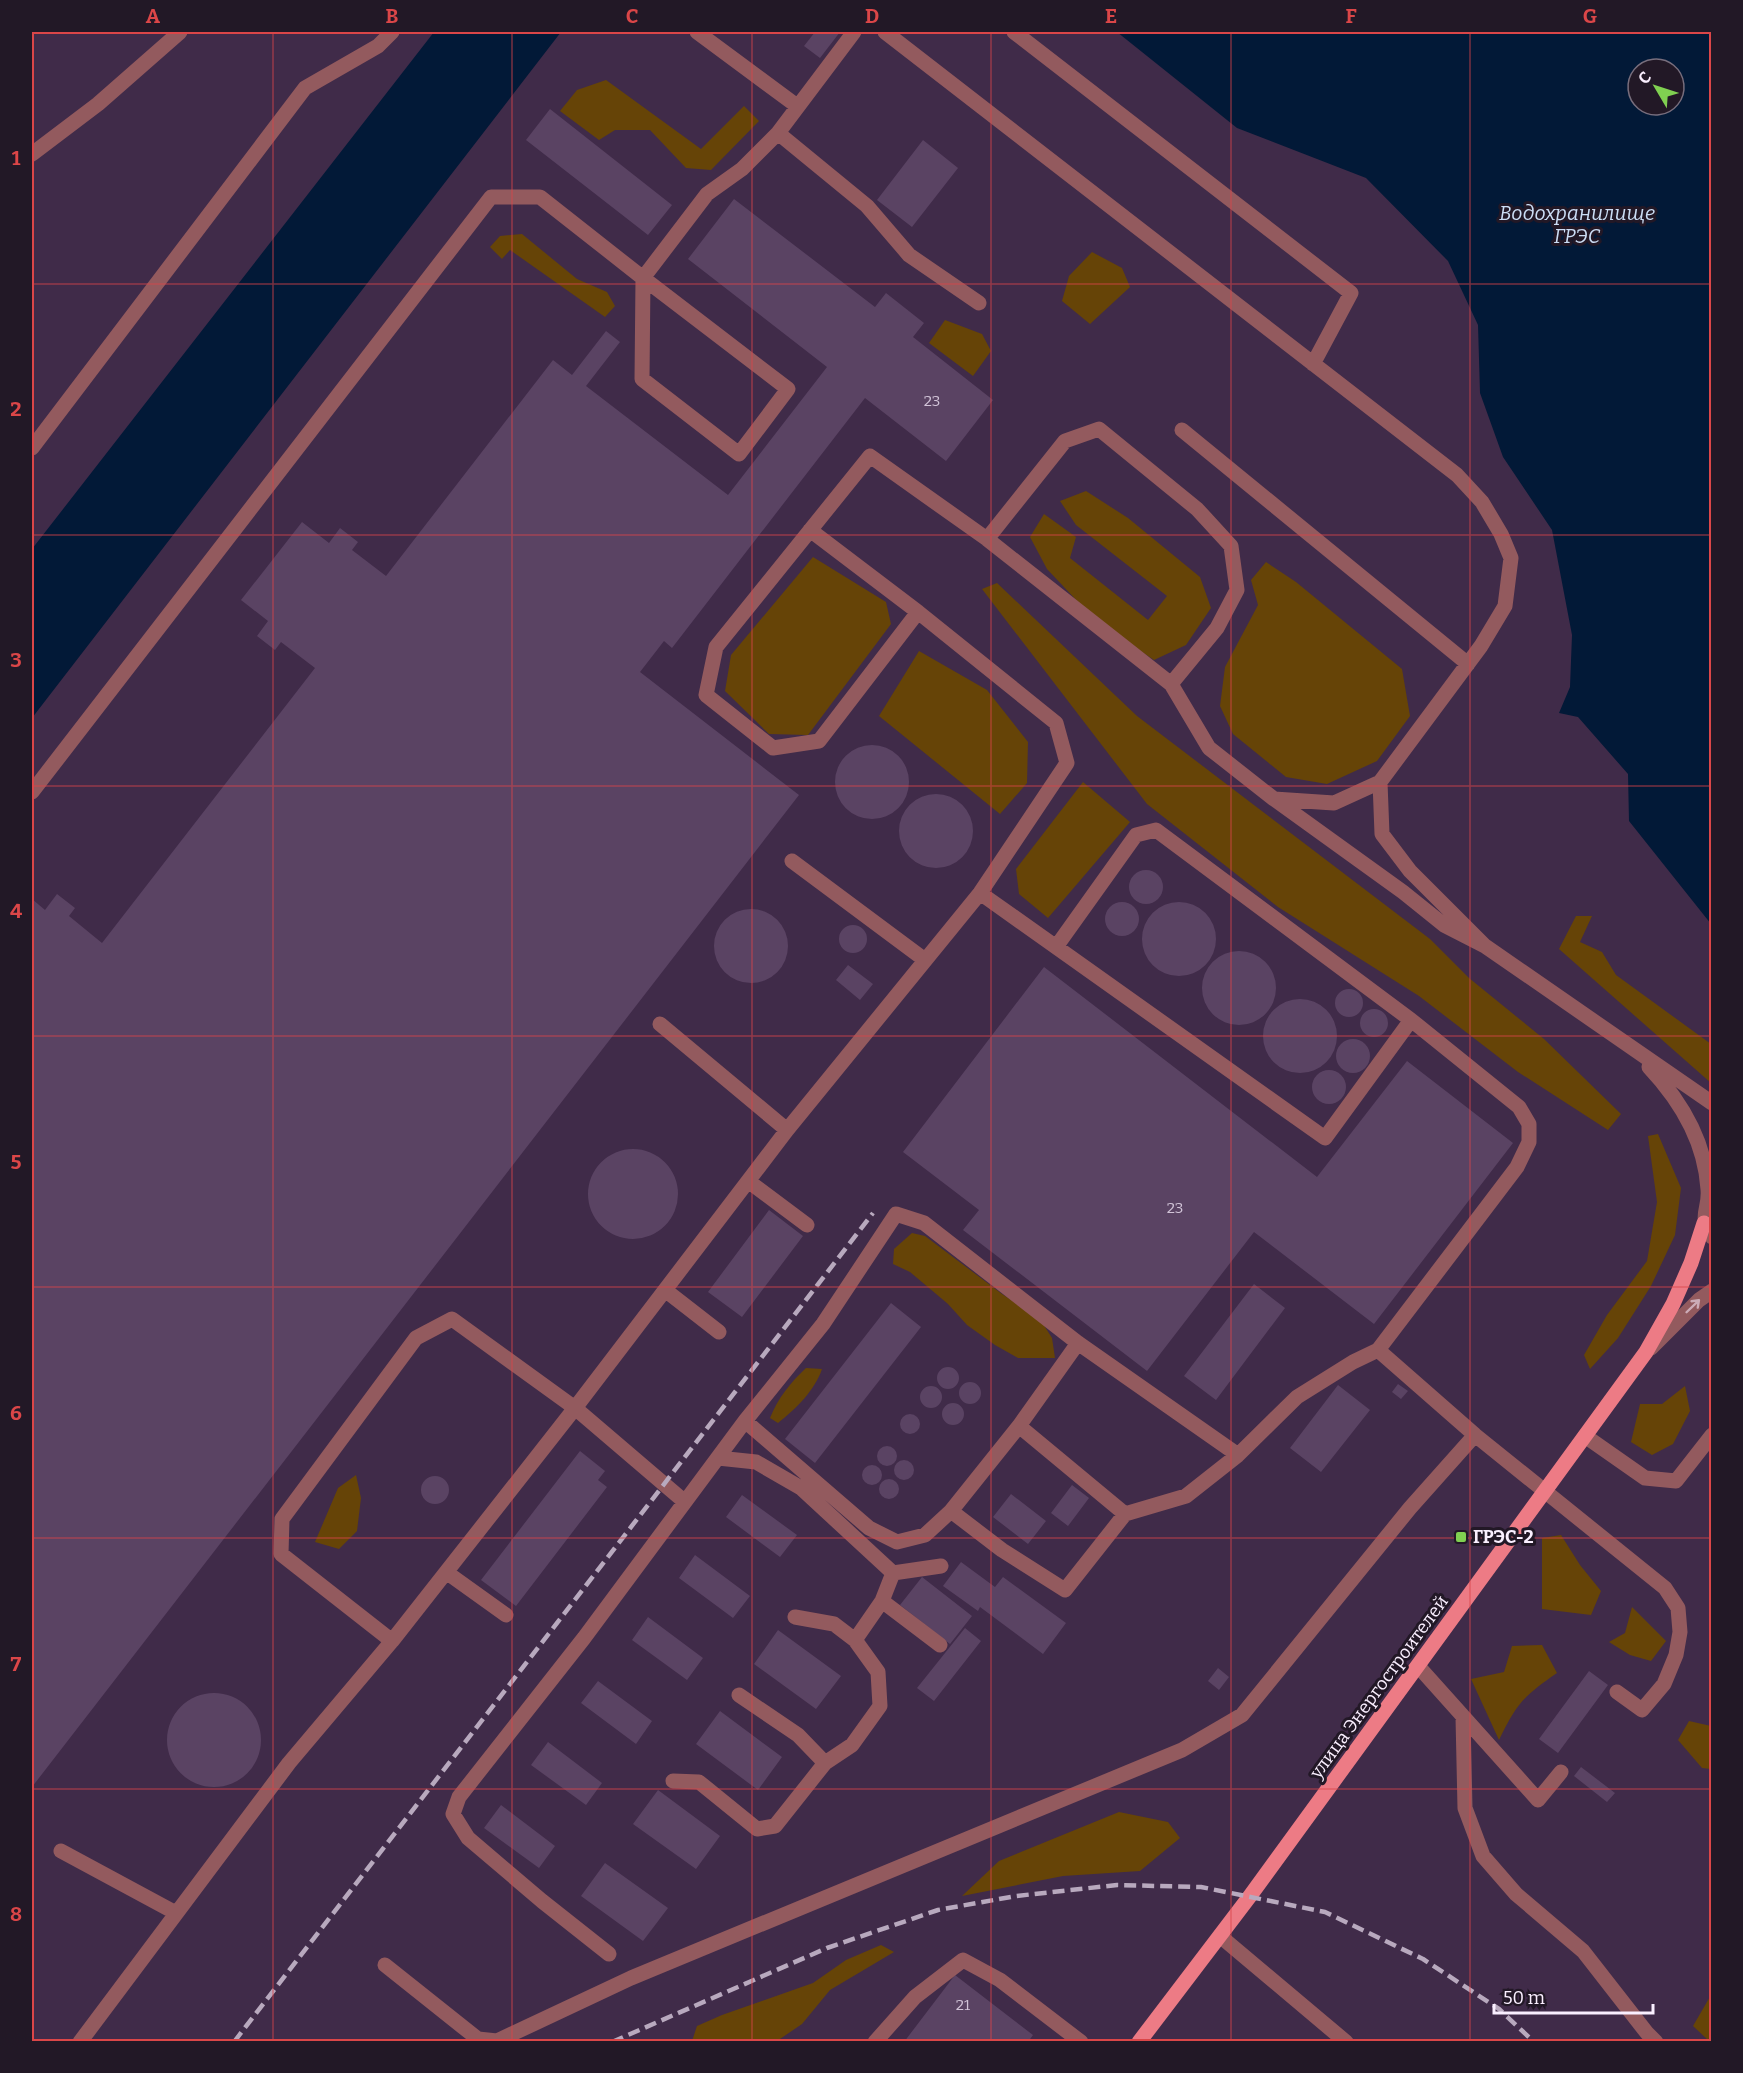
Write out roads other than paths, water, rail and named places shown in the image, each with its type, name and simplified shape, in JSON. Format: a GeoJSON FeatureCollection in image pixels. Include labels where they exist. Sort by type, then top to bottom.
{"type":"FeatureCollection","features":[{"type":"Feature","properties":{"kind":"main road","name":"улица Энергостроителей"},"geometry":{"type":"LineString","coordinates":[[1138,2042],[1220,1936],[1646,1352],[1673,1304],[1708,1230]]}},
{"type":"Feature","properties":{"kind":"street"},"geometry":{"type":"LineString","coordinates":[[32,154],[98,104],[180,32]]}},
{"type":"Feature","properties":{"kind":"street"},"geometry":{"type":"LineString","coordinates":[[32,448],[305,88],[378,46],[393,32]]}},
{"type":"Feature","properties":{"kind":"street"},"geometry":{"type":"LineString","coordinates":[[697,32],[797,106]]}},
{"type":"Feature","properties":{"kind":"street"},"geometry":{"type":"LineString","coordinates":[[32,792],[491,197],[540,196],[643,278],[788,388],[739,454],[642,379],[643,278],[707,194],[742,169],[778,133],[854,32]]}},
{"type":"Feature","properties":{"kind":"street"},"geometry":{"type":"LineString","coordinates":[[885,32],[1457,475],[1482,502],[1501,534],[1511,558],[1505,606],[1468,664],[1380,782],[1334,803],[1274,799]]}},
{"type":"Feature","properties":{"kind":"street"},"geometry":{"type":"LineString","coordinates":[[1014,32],[1351,293],[1314,364]]}},
{"type":"Feature","properties":{"kind":"street"},"geometry":{"type":"LineString","coordinates":[[778,133],[867,206],[909,255],[979,303]]}},
{"type":"Feature","properties":{"kind":"street"},"geometry":{"type":"LineString","coordinates":[[987,539],[1065,441],[1099,429],[1197,509],[1231,546],[1237,590],[1218,628],[1171,684]]}},
{"type":"Feature","properties":{"kind":"street"},"geometry":{"type":"LineString","coordinates":[[1182,430],[1468,664]]}},
{"type":"Feature","properties":{"kind":"street"},"geometry":{"type":"LineString","coordinates":[[918,612],[819,741],[773,748],[706,695],[716,647],[870,456],[987,539],[1171,684],[1209,748],[1274,799],[1403,892],[1444,925],[1485,946],[1712,1103]]}},
{"type":"Feature","properties":{"kind":"street"},"geometry":{"type":"LineString","coordinates":[[80,2042],[289,1763],[392,1641],[575,1408],[787,1130],[980,893],[1067,763],[1056,723],[918,612],[810,530]]}},
{"type":"Feature","properties":{"kind":"street"},"geometry":{"type":"LineString","coordinates":[[1380,782],[1382,834],[1410,871],[1485,946]]}},
{"type":"Feature","properties":{"kind":"street"},"geometry":{"type":"LineString","coordinates":[[951,1510],[1002,1550],[1065,1590],[1125,1514],[1186,1496],[1238,1455],[1297,1397],[1353,1362],[1378,1350],[1517,1167],[1529,1142],[1529,1124],[1519,1107],[1411,1020],[1156,830],[1136,835],[1056,947]]}},
{"type":"Feature","properties":{"kind":"street"},"geometry":{"type":"LineString","coordinates":[[792,861],[925,960]]}},
{"type":"Feature","properties":{"kind":"street"},"geometry":{"type":"LineString","coordinates":[[980,893],[1325,1138],[1411,1020]]}},
{"type":"Feature","properties":{"kind":"street"},"geometry":{"type":"LineString","coordinates":[[660,1024],[787,1130]]}},
{"type":"Feature","properties":{"kind":"street"},"geometry":{"type":"LineString","coordinates":[[1630,1046],[1664,1083],[1688,1118],[1701,1150],[1710,1189],[1708,1230]]}},
{"type":"Feature","properties":{"kind":"street"},"geometry":{"type":"LineString","coordinates":[[748,1181],[807,1225]]}},
{"type":"Feature","properties":{"kind":"street"},"geometry":{"type":"LineString","coordinates":[[609,1954],[468,1838],[453,1814],[459,1797],[584,1638],[745,1421],[824,1324],[896,1214],[924,1223],[1078,1343],[1238,1455]]}},
{"type":"Feature","properties":{"kind":"street"},"geometry":{"type":"LineString","coordinates":[[665,1290],[719,1332]]}},
{"type":"Feature","properties":{"kind":"street"},"geometry":{"type":"LineString","coordinates":[[1646,1352],[1699,1299],[1712,1291]]}},
{"type":"Feature","properties":{"kind":"street"},"geometry":{"type":"LineString","coordinates":[[392,1641],[281,1554],[282,1519],[416,1338],[452,1319],[575,1408],[685,1502]]}},
{"type":"Feature","properties":{"kind":"street"},"geometry":{"type":"LineString","coordinates":[[745,1421],[869,1528],[897,1542],[925,1535],[951,1510],[1019,1426],[1078,1343]]}},
{"type":"Feature","properties":{"kind":"street"},"geometry":{"type":"LineString","coordinates":[[1378,1350],[1475,1434],[1665,1588],[1678,1608],[1680,1632],[1676,1655],[1664,1684],[1642,1710],[1617,1692]]}},
{"type":"Feature","properties":{"kind":"street"},"geometry":{"type":"LineString","coordinates":[[1019,1426],[1125,1514]]}},
{"type":"Feature","properties":{"kind":"street"},"geometry":{"type":"LineString","coordinates":[[385,1965],[478,2039],[497,2041],[631,1978],[1182,1750],[1242,1715],[1410,1508],[1475,1434]]}},
{"type":"Feature","properties":{"kind":"street"},"geometry":{"type":"LineString","coordinates":[[1585,1436],[1645,1478],[1676,1481],[1712,1435]]}},
{"type":"Feature","properties":{"kind":"street"},"geometry":{"type":"LineString","coordinates":[[718,1458],[756,1462],[801,1488],[893,1573]]}},
{"type":"Feature","properties":{"kind":"street"},"geometry":{"type":"LineString","coordinates":[[893,1573],[941,1566]]}},
{"type":"Feature","properties":{"kind":"street"},"geometry":{"type":"LineString","coordinates":[[446,1572],[506,1615]]}},
{"type":"Feature","properties":{"kind":"street"},"geometry":{"type":"LineString","coordinates":[[855,1640],[882,1601],[893,1573]]}},
{"type":"Feature","properties":{"kind":"street"},"geometry":{"type":"LineString","coordinates":[[882,1601],[940,1645]]}},
{"type":"Feature","properties":{"kind":"street"},"geometry":{"type":"LineString","coordinates":[[673,1782],[699,1782],[757,1829],[774,1826],[825,1764],[852,1745],[880,1706],[878,1672],[855,1640],[834,1624],[795,1617]]}},
{"type":"Feature","properties":{"kind":"street"},"geometry":{"type":"LineString","coordinates":[[1418,1666],[1538,1800],[1561,1772]]}},
{"type":"Feature","properties":{"kind":"street"},"geometry":{"type":"LineString","coordinates":[[739,1695],[798,1735],[825,1764]]}},
{"type":"Feature","properties":{"kind":"street"},"geometry":{"type":"LineString","coordinates":[[1463,1717],[1465,1808],[1483,1856],[1516,1894],[1583,1951],[1656,2042]]}},
{"type":"Feature","properties":{"kind":"street"},"geometry":{"type":"LineString","coordinates":[[61,1851],[176,1913]]}},
{"type":"Feature","properties":{"kind":"street"},"geometry":{"type":"LineString","coordinates":[[1220,1936],[1346,2042]]}},
{"type":"Feature","properties":{"kind":"street"},"geometry":{"type":"LineString","coordinates":[[875,2042],[915,1997],[963,1960],[1000,1980],[1064,2036],[1081,2042]]}},
{"type":"Feature","properties":{"kind":"water"},"geometry":{"type":"Polygon","coordinates":[[[434,32],[561,32],[32,718],[32,549],[434,32]]]}},
{"type":"Feature","properties":{"kind":"water","name":"Водохранилище ГРЭС"},"geometry":{"type":"Polygon","coordinates":[[[1117,32],[1711,32],[1711,924],[1629,821],[1628,774],[1578,717],[1559,713],[1570,687],[1572,635],[1552,530],[1503,457],[1480,393],[1478,325],[1448,261],[1366,178],[1237,128],[1117,32]]]}},
{"type":"Feature","properties":{"kind":"railway"},"geometry":{"type":"LineString","coordinates":[[234,2042],[873,1213]]}},
{"type":"Feature","properties":{"kind":"railway"},"geometry":{"type":"LineString","coordinates":[[612,2042],[827,1948],[938,1910],[1016,1896],[1117,1885],[1201,1887],[1325,1912],[1423,1959],[1499,2009],[1534,2042]]}},
{"type":"Feature","properties":{"kind":"place","name":"ГРЭС-2"},"geometry":{"type":"Point","coordinates":[1461,1537]}}]}
